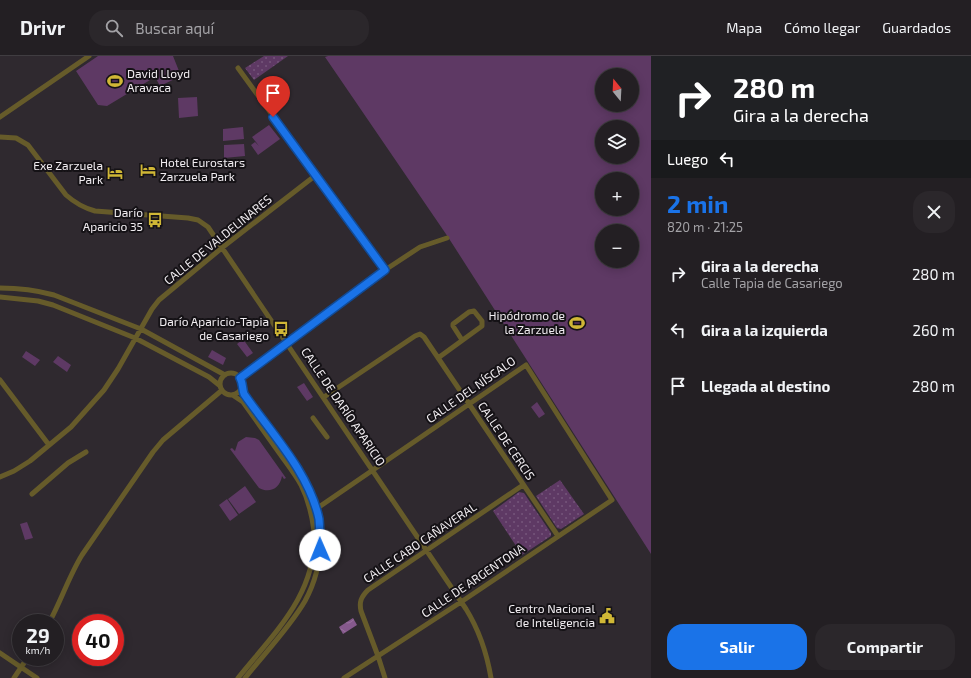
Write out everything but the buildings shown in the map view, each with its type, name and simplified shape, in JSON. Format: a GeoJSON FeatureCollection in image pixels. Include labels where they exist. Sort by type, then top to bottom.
{"type":"FeatureCollection","features":[{"type":"Feature","properties":{"kind":"street"},"geometry":{"type":"LineString","coordinates":[[0,117],[89,56]]}},
{"type":"Feature","properties":{"kind":"street"},"geometry":{"type":"LineString","coordinates":[[238,68],[385,270]]}},
{"type":"Feature","properties":{"kind":"street","name":"CALLE DE DARÍO APARICIO"},"geometry":{"type":"LineString","coordinates":[[0,137],[16,138],[28,145],[66,196],[85,208],[95,211],[188,218],[198,220],[208,226],[461,602],[472,620],[484,648],[491,678]]}},
{"type":"Feature","properties":{"kind":"street","name":"CALLE DE VALDELINARES"},"geometry":{"type":"LineString","coordinates":[[0,477],[14,472],[72,427],[104,390],[152,309],[159,300],[223,247],[316,175]]}},
{"type":"Feature","properties":{"kind":"street"},"geometry":{"type":"LineString","coordinates":[[240,378],[385,270],[420,247],[447,238]]}},
{"type":"Feature","properties":{"kind":"street"},"geometry":{"type":"LineString","coordinates":[[0,288],[40,291],[54,295],[141,329],[225,375]]}},
{"type":"Feature","properties":{"kind":"street"},"geometry":{"type":"LineString","coordinates":[[0,297],[38,301],[53,305],[135,338],[209,377],[219,385],[221,391],[226,395],[234,396],[243,402],[300,484],[310,510],[314,535],[312,567],[307,583],[292,610],[238,678]]}},
{"type":"Feature","properties":{"kind":"street"},"geometry":{"type":"LineString","coordinates":[[438,358],[482,326],[482,321],[474,311],[469,312],[452,324],[462,340]]}},
{"type":"Feature","properties":{"kind":"street","name":"CALLE DE CERCIS"},"geometry":{"type":"LineString","coordinates":[[324,397],[420,334],[424,337],[558,536]]}},
{"type":"Feature","properties":{"kind":"street","name":"CALLE DEL NÍSCALO"},"geometry":{"type":"LineString","coordinates":[[316,509],[526,365],[612,500]]}},
{"type":"Feature","properties":{"kind":"street"},"geometry":{"type":"LineString","coordinates":[[219,385],[220,380],[225,375],[229,373],[235,374],[240,378],[242,388],[239,393],[234,396]]}},
{"type":"Feature","properties":{"kind":"street"},"geometry":{"type":"LineString","coordinates":[[0,380],[49,445]]}},
{"type":"Feature","properties":{"kind":"street"},"geometry":{"type":"LineString","coordinates":[[242,388],[298,470],[311,494],[320,528],[318,567],[305,600],[296,614],[245,678]]}},
{"type":"Feature","properties":{"kind":"street"},"geometry":{"type":"LineString","coordinates":[[53,614],[82,554],[153,452],[163,440],[221,391]]}},
{"type":"Feature","properties":{"kind":"street"},"geometry":{"type":"LineString","coordinates":[[313,418],[327,437]]}},
{"type":"Feature","properties":{"kind":"street"},"geometry":{"type":"LineString","coordinates":[[32,494],[68,462],[86,452]]}},
{"type":"Feature","properties":{"kind":"street","name":"CALLE CABO CAÑAVERAL"},"geometry":{"type":"LineString","coordinates":[[378,656],[361,611],[360,604],[362,596],[368,590],[426,550],[523,485]]}},
{"type":"Feature","properties":{"kind":"street","name":"CALLE DE ARGENTONA"},"geometry":{"type":"LineString","coordinates":[[344,678],[461,602],[612,500]]}},
{"type":"Feature","properties":{"kind":"street"},"geometry":{"type":"LineString","coordinates":[[0,653],[37,678]]}},
{"type":"Feature","properties":{"kind":"street"},"geometry":{"type":"LineString","coordinates":[[378,656],[384,678]]}},
{"type":"Feature","properties":{"kind":"street"},"geometry":{"type":"LineString","coordinates":[[14,678],[21,668]]}},
{"type":"Feature","properties":{"kind":"shaded area","name":"David Lloyd Aravaca"},"geometry":{"type":"Polygon","coordinates":[[[98,56],[173,56],[181,76],[160,86],[155,77],[107,106],[98,105],[76,71],[98,56]]]}},
{"type":"Feature","properties":{"kind":"shaded area"},"geometry":{"type":"Polygon","coordinates":[[[264,56],[288,56],[254,80],[245,68],[264,56]]]}},
{"type":"Feature","properties":{"kind":"shaded area","name":"Hipódromo de la Zarzuela"},"geometry":{"type":"Polygon","coordinates":[[[651,56],[651,554],[448,237],[325,57],[651,56]]]}},
{"type":"Feature","properties":{"kind":"shaded area"},"geometry":{"type":"Polygon","coordinates":[[[197,97],[198,116],[179,118],[178,98],[197,97]]]}},
{"type":"Feature","properties":{"kind":"shaded area"},"geometry":{"type":"Polygon","coordinates":[[[269,125],[280,139],[258,155],[251,145],[255,142],[259,146],[252,137],[269,125]]]}},
{"type":"Feature","properties":{"kind":"shaded area"},"geometry":{"type":"Polygon","coordinates":[[[243,127],[244,139],[223,141],[223,129],[243,127]]]}},
{"type":"Feature","properties":{"kind":"shaded area"},"geometry":{"type":"Polygon","coordinates":[[[244,144],[245,156],[224,158],[224,145],[244,144]]]}},
{"type":"Feature","properties":{"kind":"shaded area"},"geometry":{"type":"Polygon","coordinates":[[[243,339],[253,353],[247,357],[237,344],[243,339]]]}},
{"type":"Feature","properties":{"kind":"shaded area"},"geometry":{"type":"Polygon","coordinates":[[[212,350],[226,358],[223,365],[208,357],[212,350]]]}},
{"type":"Feature","properties":{"kind":"shaded area"},"geometry":{"type":"Polygon","coordinates":[[[26,351],[40,360],[35,366],[22,357],[26,351]]]}},
{"type":"Feature","properties":{"kind":"shaded area"},"geometry":{"type":"Polygon","coordinates":[[[58,356],[71,365],[67,372],[53,362],[58,356]]]}},
{"type":"Feature","properties":{"kind":"shaded area"},"geometry":{"type":"Polygon","coordinates":[[[304,383],[313,397],[307,401],[297,387],[304,383]]]}},
{"type":"Feature","properties":{"kind":"shaded area"},"geometry":{"type":"Polygon","coordinates":[[[537,402],[545,414],[539,418],[531,407],[537,402]]]}},
{"type":"Feature","properties":{"kind":"shaded area"},"geometry":{"type":"Polygon","coordinates":[[[246,437],[259,440],[286,478],[284,479],[282,476],[279,484],[274,489],[263,490],[259,488],[230,449],[232,448],[235,451],[238,442],[246,437]]]}},
{"type":"Feature","properties":{"kind":"shaded area"},"geometry":{"type":"Polygon","coordinates":[[[560,480],[584,514],[561,529],[557,528],[536,496],[560,480]]]}},
{"type":"Feature","properties":{"kind":"shaded area"},"geometry":{"type":"Polygon","coordinates":[[[245,486],[256,502],[239,514],[228,499],[245,486]]]}},
{"type":"Feature","properties":{"kind":"shaded area"},"geometry":{"type":"Polygon","coordinates":[[[519,492],[524,493],[551,533],[551,536],[522,555],[493,511],[519,492]]]}},
{"type":"Feature","properties":{"kind":"shaded area"},"geometry":{"type":"Polygon","coordinates":[[[227,499],[238,515],[230,521],[219,505],[227,499]]]}},
{"type":"Feature","properties":{"kind":"shaded area"},"geometry":{"type":"Polygon","coordinates":[[[27,522],[33,538],[25,540],[20,524],[27,522]]]}},
{"type":"Feature","properties":{"kind":"water"},"geometry":{"type":"Polygon","coordinates":[[[353,618],[357,625],[343,634],[339,627],[353,618]]]}},
{"type":"Feature","properties":{"kind":"place","name":"David Lloyd Aravaca"},"geometry":{"type":"Point","coordinates":[115,81]}},
{"type":"Feature","properties":{"kind":"place","name":"Hotel Eurostars Zarzuela Park"},"geometry":{"type":"Point","coordinates":[148,170]}},
{"type":"Feature","properties":{"kind":"place","name":"Exe Zarzuela Park"},"geometry":{"type":"Point","coordinates":[115,173]}},
{"type":"Feature","properties":{"kind":"place","name":"Darío Aparicio 35"},"geometry":{"type":"Point","coordinates":[155,220]}},
{"type":"Feature","properties":{"kind":"place","name":"Hipódromo de la Zarzuela"},"geometry":{"type":"Point","coordinates":[577,323]}},
{"type":"Feature","properties":{"kind":"place","name":"Darío Aparicio-Tapia de Casariego"},"geometry":{"type":"Point","coordinates":[281,329]}},
{"type":"Feature","properties":{"kind":"place","name":"Centro Nacional de Inteligencia"},"geometry":{"type":"Point","coordinates":[607,616]}},
{"type":"Feature","properties":{"kind":"route"},"geometry":{"type":"LineString","coordinates":[[273,117],[385,270],[240,378],[244,394],[298,470],[311,494],[319,520],[320,550]]}}]}
